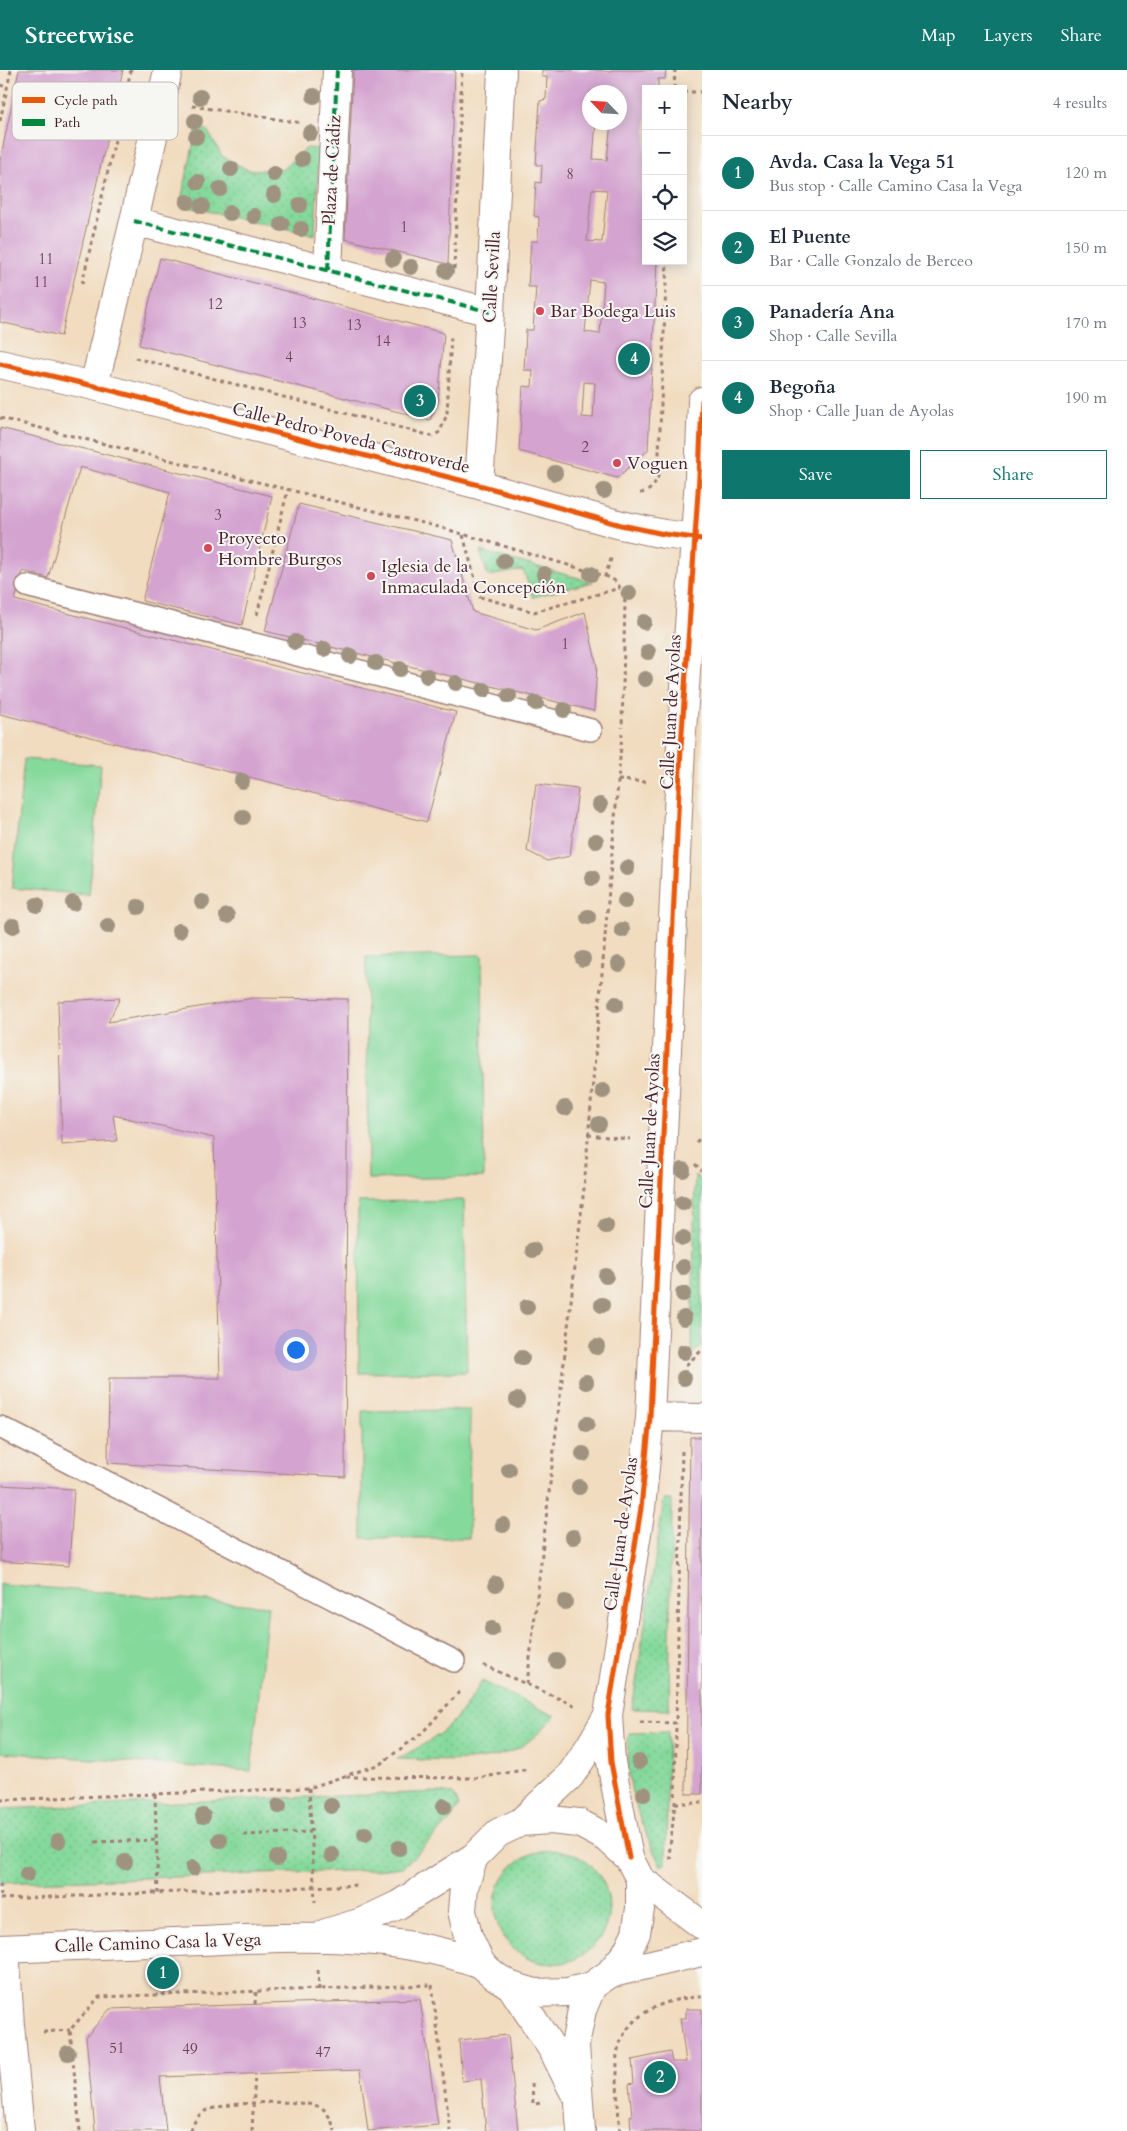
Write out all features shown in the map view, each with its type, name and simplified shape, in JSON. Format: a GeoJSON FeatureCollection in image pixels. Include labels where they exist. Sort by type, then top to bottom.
{"type":"FeatureCollection","features":[{"type":"Feature","properties":{"kind":"street","name":"Plaza de Cádiz"},"geometry":{"type":"LineString","coordinates":[[328,270],[337,70]]}},
{"type":"Feature","properties":{"kind":"street","name":"Calle Sevilla"},"geometry":{"type":"LineString","coordinates":[[479,485],[502,70]]}},
{"type":"Feature","properties":{"kind":"street"},"geometry":{"type":"LineString","coordinates":[[94,386],[152,140]]}},
{"type":"Feature","properties":{"kind":"street"},"geometry":{"type":"LineString","coordinates":[[134,221],[490,312]]}},
{"type":"Feature","properties":{"kind":"street","name":"Calle Pedro Poveda Castroverde"},"geometry":{"type":"LineString","coordinates":[[0,364],[94,386],[479,485],[621,525],[698,539]]}},
{"type":"Feature","properties":{"kind":"street","name":"Calle Juan de Ayolas"},"geometry":{"type":"LineString","coordinates":[[635,1868],[611,1762],[608,1715],[641,1508],[650,1417],[682,747],[698,539],[702,401]]}},
{"type":"Feature","properties":{"kind":"street"},"geometry":{"type":"LineString","coordinates":[[650,1417],[702,1418]]}},
{"type":"Feature","properties":{"kind":"street","name":"Calle Juan de Ayolas"},"geometry":{"type":"LineString","coordinates":[[522,1822],[570,1776],[608,1715]]}},
{"type":"Feature","properties":{"kind":"street"},"geometry":{"type":"LineString","coordinates":[[702,1925],[635,1868],[607,1838],[578,1823],[550,1820],[522,1822],[498,1833],[474,1857],[464,1887],[462,1911],[468,1936],[481,1964],[495,1976],[512,1986],[535,1993],[567,1992],[601,1980],[702,1952]]}},
{"type":"Feature","properties":{"kind":"street","name":"Calle Camino Casa la Vega"},"geometry":{"type":"LineString","coordinates":[[316,1936],[362,1922],[398,1905],[474,1857]]}},
{"type":"Feature","properties":{"kind":"street"},"geometry":{"type":"LineString","coordinates":[[581,2131],[575,2045],[582,2010],[601,1980],[627,1952],[636,1933],[640,1909],[635,1868]]}},
{"type":"Feature","properties":{"kind":"street","name":"Calle Camino Casa la Vega"},"geometry":{"type":"LineString","coordinates":[[3,1949],[316,1936],[408,1944],[450,1952],[481,1964]]}},
{"type":"Feature","properties":{"kind":"street"},"geometry":{"type":"LineString","coordinates":[[3,1949],[5,2015],[20,2131]]}},
{"type":"Feature","properties":{"kind":"street"},"geometry":{"type":"LineString","coordinates":[[512,1986],[553,2050],[579,2100]]}},
{"type":"Feature","properties":{"kind":"lane"},"geometry":{"type":"LineString","coordinates":[[27,586],[591,730]]}},
{"type":"Feature","properties":{"kind":"lane"},"geometry":{"type":"LineString","coordinates":[[0,1427],[454,1661]]}},
{"type":"Feature","properties":{"kind":"path"},"geometry":{"type":"LineString","coordinates":[[0,122],[11,70]]}},
{"type":"Feature","properties":{"kind":"path"},"geometry":{"type":"LineString","coordinates":[[130,351],[134,358],[432,436],[440,432],[447,414],[462,70]]}},
{"type":"Feature","properties":{"kind":"path"},"geometry":{"type":"LineString","coordinates":[[674,85],[675,70]]}},
{"type":"Feature","properties":{"kind":"path"},"geometry":{"type":"LineString","coordinates":[[0,85],[8,87]]}},
{"type":"Feature","properties":{"kind":"path"},"geometry":{"type":"LineString","coordinates":[[687,92],[702,92]]}},
{"type":"Feature","properties":{"kind":"path"},"geometry":{"type":"LineString","coordinates":[[187,105],[334,128]]}},
{"type":"Feature","properties":{"kind":"path"},"geometry":{"type":"LineString","coordinates":[[81,289],[115,140]]}},
{"type":"Feature","properties":{"kind":"path"},"geometry":{"type":"LineString","coordinates":[[605,576],[631,494],[644,493],[654,485],[658,477],[667,265]]}},
{"type":"Feature","properties":{"kind":"path"},"geometry":{"type":"LineString","coordinates":[[0,418],[463,534],[614,578],[620,588],[625,602],[625,678],[622,736],[584,1188],[527,1684]]}},
{"type":"Feature","properties":{"kind":"path"},"geometry":{"type":"LineString","coordinates":[[256,619],[288,489]]}},
{"type":"Feature","properties":{"kind":"path"},"geometry":{"type":"LineString","coordinates":[[463,534],[480,597],[534,612],[620,588]]}},
{"type":"Feature","properties":{"kind":"path"},"geometry":{"type":"LineString","coordinates":[[682,1369],[702,1350]]}},
{"type":"Feature","properties":{"kind":"path"},"geometry":{"type":"LineString","coordinates":[[479,1664],[573,1705],[570,1713]]}},
{"type":"Feature","properties":{"kind":"path"},"geometry":{"type":"LineString","coordinates":[[0,1800],[309,1788],[380,1764],[422,1733],[458,1695],[466,1683]]}},
{"type":"Feature","properties":{"kind":"path"},"geometry":{"type":"LineString","coordinates":[[672,1862],[669,1856],[675,1803],[676,1723]]}},
{"type":"Feature","properties":{"kind":"path"},"geometry":{"type":"LineString","coordinates":[[524,1776],[536,1763]]}},
{"type":"Feature","properties":{"kind":"path"},"geometry":{"type":"LineString","coordinates":[[343,1777],[478,1778],[530,1769]]}},
{"type":"Feature","properties":{"kind":"path"},"geometry":{"type":"LineString","coordinates":[[309,1788],[313,1872]]}},
{"type":"Feature","properties":{"kind":"path"},"geometry":{"type":"LineString","coordinates":[[155,1794],[158,1893]]}},
{"type":"Feature","properties":{"kind":"path"},"geometry":{"type":"LineString","coordinates":[[675,1803],[702,1803]]}},
{"type":"Feature","properties":{"kind":"path"},"geometry":{"type":"LineString","coordinates":[[244,1835],[310,1832]]}},
{"type":"Feature","properties":{"kind":"path"},"geometry":{"type":"LineString","coordinates":[[96,1842],[156,1840]]}},
{"type":"Feature","properties":{"kind":"path"},"geometry":{"type":"LineString","coordinates":[[0,1884],[0,1899],[360,1885]]}},
{"type":"Feature","properties":{"kind":"path"},"geometry":{"type":"LineString","coordinates":[[432,1985],[450,2131]]}},
{"type":"Feature","properties":{"kind":"path"},"geometry":{"type":"LineString","coordinates":[[80,2131],[70,2030],[99,1997],[432,1985],[441,1987]]}},
{"type":"Feature","properties":{"kind":"path"},"geometry":{"type":"LineString","coordinates":[[255,2004],[256,1992]]}},
{"type":"Feature","properties":{"kind":"path"},"geometry":{"type":"LineString","coordinates":[[620,2131],[618,2050],[628,2028],[654,2006],[685,1996],[702,1996]]}},
{"type":"Feature","properties":{"kind":"path"},"geometry":{"type":"LineString","coordinates":[[252,2131],[255,2074]]}},
{"type":"Feature","properties":{"kind":"path"},"geometry":{"type":"LineString","coordinates":[[531,2075],[534,2104]]}},
{"type":"Feature","properties":{"kind":"path"},"geometry":{"type":"LineString","coordinates":[[191,2131],[201,2113],[216,2107],[298,2102],[313,2104],[324,2109],[336,2131]]}},
{"type":"Feature","properties":{"kind":"green space"},"geometry":{"type":"Polygon","coordinates":[[[197,128],[207,130],[222,156],[248,170],[281,170],[307,148],[319,149],[315,235],[180,205],[197,128]]]}},
{"type":"Feature","properties":{"kind":"green space"},"geometry":{"type":"Polygon","coordinates":[[[480,551],[593,582],[533,597],[523,570],[488,576],[480,551]]]}},
{"type":"Feature","properties":{"kind":"green space"},"geometry":{"type":"Polygon","coordinates":[[[24,759],[101,765],[89,895],[12,888],[24,759]]]}},
{"type":"Feature","properties":{"kind":"green space"},"geometry":{"type":"Polygon","coordinates":[[[482,955],[484,1177],[368,1179],[366,957],[482,955]]]}},
{"type":"Feature","properties":{"kind":"green space"},"geometry":{"type":"Polygon","coordinates":[[[695,1175],[702,1182],[702,1345],[694,1353],[692,1352],[692,1346],[695,1175]]]}},
{"type":"Feature","properties":{"kind":"green space"},"geometry":{"type":"Polygon","coordinates":[[[464,1200],[467,1372],[359,1373],[358,1202],[464,1200]]]}},
{"type":"Feature","properties":{"kind":"green space"},"geometry":{"type":"Polygon","coordinates":[[[470,1410],[469,1538],[362,1538],[362,1411],[470,1410]]]}},
{"type":"Feature","properties":{"kind":"green space"},"geometry":{"type":"Polygon","coordinates":[[[664,1500],[672,1500],[669,1710],[632,1709],[664,1500]]]}},
{"type":"Feature","properties":{"kind":"green space"},"geometry":{"type":"Polygon","coordinates":[[[0,1584],[268,1606],[251,1771],[0,1752],[0,1584]]]}},
{"type":"Feature","properties":{"kind":"green space"},"geometry":{"type":"Polygon","coordinates":[[[482,1681],[555,1716],[539,1733],[520,1747],[492,1757],[443,1761],[397,1759],[431,1740],[446,1728],[466,1706],[482,1681]]]}},
{"type":"Feature","properties":{"kind":"green space"},"geometry":{"type":"Polygon","coordinates":[[[668,1732],[666,1863],[661,1866],[646,1834],[634,1801],[628,1768],[628,1750],[629,1733],[668,1732]]]}},
{"type":"Feature","properties":{"kind":"green space"},"geometry":{"type":"Polygon","coordinates":[[[438,1792],[453,1794],[459,1805],[451,1820],[403,1867],[377,1870],[0,1883],[0,1809],[438,1792]]]}},
{"type":"Feature","properties":{"kind":"green space"},"geometry":{"type":"Polygon","coordinates":[[[552,1850],[574,1854],[593,1866],[605,1885],[609,1907],[605,1929],[593,1948],[574,1960],[552,1964],[530,1960],[511,1948],[499,1929],[495,1907],[499,1885],[511,1866],[530,1854],[552,1850]]]}},
{"type":"Feature","properties":{"kind":"building"},"geometry":{"type":"Polygon","coordinates":[[[19,70],[123,70],[120,82],[16,82],[19,70]]]}},
{"type":"Feature","properties":{"kind":"building"},"geometry":{"type":"Polygon","coordinates":[[[353,70],[455,70],[448,264],[345,239],[353,70]]]}},
{"type":"Feature","properties":{"kind":"building"},"geometry":{"type":"Polygon","coordinates":[[[542,70],[597,70],[611,72],[611,70],[666,70],[665,79],[658,79],[658,85],[642,85],[642,265],[657,265],[648,450],[617,478],[519,451],[523,386],[532,387],[533,370],[524,370],[526,330],[533,330],[536,287],[528,287],[531,241],[538,241],[539,217],[534,216],[536,182],[541,183],[542,165],[536,165],[540,101],[546,99],[547,77],[542,77],[542,70]],[[592,189],[587,241],[602,242],[607,190],[592,189]],[[590,280],[585,332],[600,334],[604,282],[590,280]],[[584,382],[582,417],[593,418],[595,383],[584,382]]]}},
{"type":"Feature","properties":{"kind":"building"},"geometry":{"type":"Polygon","coordinates":[[[12,104],[12,140],[107,140],[61,336],[0,322],[0,161],[12,104]]]}},
{"type":"Feature","properties":{"kind":"building"},"geometry":{"type":"Polygon","coordinates":[[[160,258],[444,333],[438,403],[430,420],[139,345],[160,258]]]}},
{"type":"Feature","properties":{"kind":"building"},"geometry":{"type":"Polygon","coordinates":[[[0,428],[272,496],[242,625],[142,601],[170,492],[80,467],[48,578],[23,571],[15,600],[456,712],[427,822],[0,714],[0,428]]]}},
{"type":"Feature","properties":{"kind":"building","name":"Iglesia de la Inmaculada Concepción"},"geometry":{"type":"Polygon","coordinates":[[[299,504],[452,540],[473,612],[536,630],[585,612],[597,666],[594,711],[265,631],[299,504]]]}},
{"type":"Feature","properties":{"kind":"building"},"geometry":{"type":"Polygon","coordinates":[[[536,784],[578,789],[570,856],[547,861],[527,851],[536,784]]]}},
{"type":"Feature","properties":{"kind":"building"},"geometry":{"type":"Polygon","coordinates":[[[120,998],[108,1022],[253,998],[348,999],[345,1477],[108,1463],[109,1378],[220,1378],[214,1138],[113,1115],[117,1141],[62,1145],[58,1001],[120,998]]]}},
{"type":"Feature","properties":{"kind":"building"},"geometry":{"type":"Polygon","coordinates":[[[690,1437],[702,1437],[702,1794],[686,1794],[690,1437]]]}},
{"type":"Feature","properties":{"kind":"building"},"geometry":{"type":"Polygon","coordinates":[[[0,1485],[74,1489],[69,1566],[0,1561],[0,1485]]]}},
{"type":"Feature","properties":{"kind":"building"},"geometry":{"type":"Polygon","coordinates":[[[420,1999],[438,2125],[368,2131],[360,2070],[160,2077],[166,2131],[95,2131],[86,2037],[110,2009],[420,1999]]]}},
{"type":"Feature","properties":{"kind":"building"},"geometry":{"type":"Polygon","coordinates":[[[686,2009],[702,2009],[702,2131],[631,2131],[630,2116],[632,2116],[629,2084],[634,2083],[632,2060],[670,2052],[672,2062],[686,2062],[680,2018],[686,2018],[686,2009]]]}},
{"type":"Feature","properties":{"kind":"building"},"geometry":{"type":"Polygon","coordinates":[[[508,2035],[518,2131],[486,2131],[481,2079],[462,2081],[459,2040],[508,2035]]]}},
{"type":"Feature","properties":{"kind":"marked path"},"geometry":{"type":"LineString","coordinates":[[328,270],[337,70]]}},
{"type":"Feature","properties":{"kind":"marked path"},"geometry":{"type":"LineString","coordinates":[[134,221],[490,312]]}},
{"type":"Feature","properties":{"kind":"cycle path"},"geometry":{"type":"LineString","coordinates":[[0,364],[94,386],[479,485],[621,525],[664,534],[702,539]]}},
{"type":"Feature","properties":{"kind":"cycle path"},"geometry":{"type":"LineString","coordinates":[[629,1858],[611,1762],[608,1715],[641,1508],[650,1417],[681,747],[699,477],[702,401]]}},
{"type":"Feature","properties":{"kind":"place","name":"Bar Bodega Luis"},"geometry":{"type":"Point","coordinates":[540,311]}},
{"type":"Feature","properties":{"kind":"place","name":"Begoña"},"geometry":{"type":"Point","coordinates":[634,359]}},
{"type":"Feature","properties":{"kind":"place","name":"Panadería Ana"},"geometry":{"type":"Point","coordinates":[420,401]}},
{"type":"Feature","properties":{"kind":"place","name":"Voguen"},"geometry":{"type":"Point","coordinates":[617,463]}},
{"type":"Feature","properties":{"kind":"place","name":"Proyecto Hombre Burgos"},"geometry":{"type":"Point","coordinates":[208,548]}},
{"type":"Feature","properties":{"kind":"place","name":"Iglesia de la Inmaculada Concepción"},"geometry":{"type":"Point","coordinates":[371,576]}},
{"type":"Feature","properties":{"kind":"place","name":"Avda. Casa la Vega 51"},"geometry":{"type":"Point","coordinates":[163,1973]}},
{"type":"Feature","properties":{"kind":"place","name":"El Puente"},"geometry":{"type":"Point","coordinates":[660,2077]}}]}
